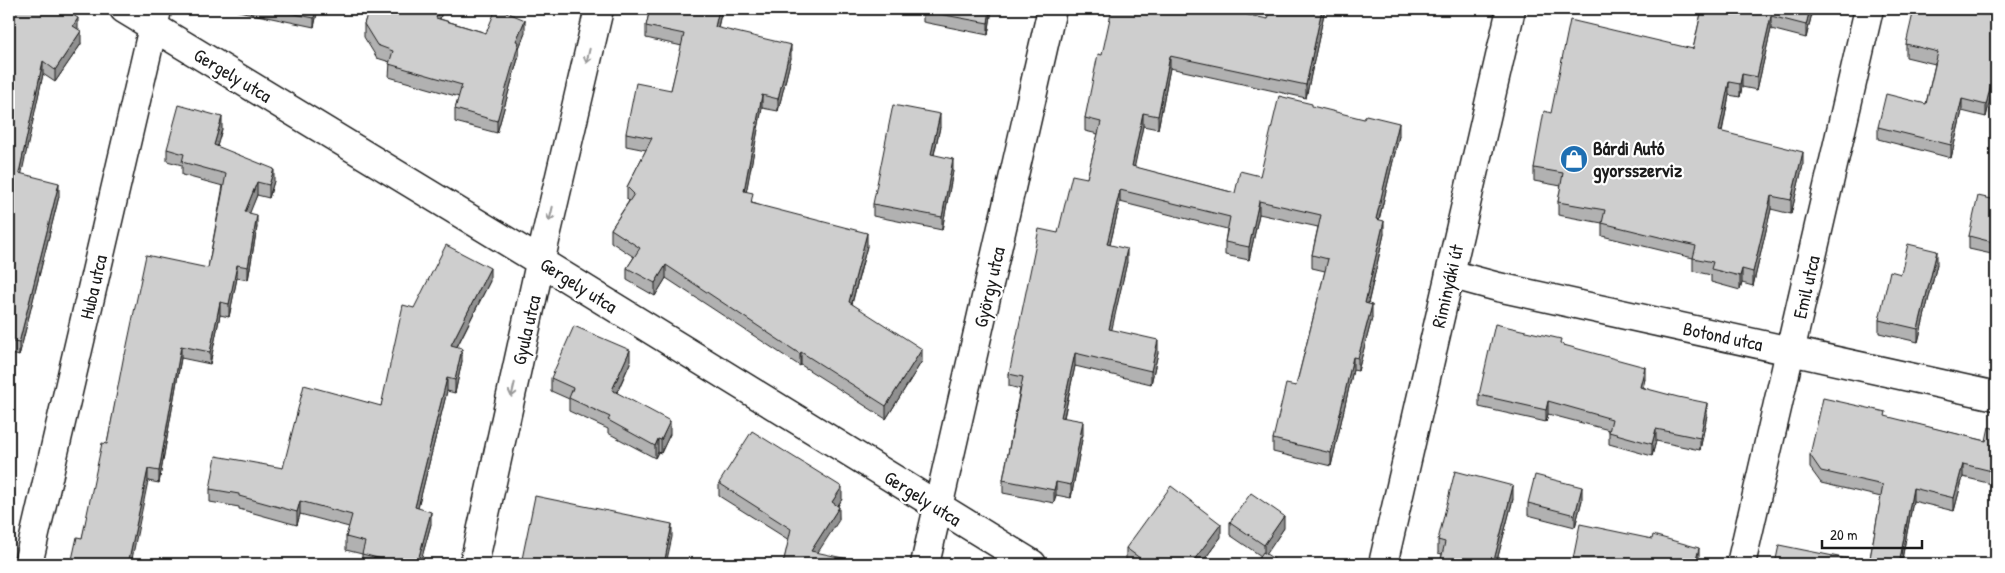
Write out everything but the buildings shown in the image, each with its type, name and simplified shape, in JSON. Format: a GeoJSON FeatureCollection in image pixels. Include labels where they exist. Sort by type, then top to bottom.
{"type":"FeatureCollection","features":[{"type":"Feature","properties":{"kind":"street","name":"Gergely utca"},"geometry":{"type":"LineString","coordinates":[[124,9],[155,18],[541,262],[938,508],[1032,564]]}},
{"type":"Feature","properties":{"kind":"street","name":"Gyula utca"},"geometry":{"type":"LineString","coordinates":[[474,564],[599,9]]}},
{"type":"Feature","properties":{"kind":"street","name":"György utca"},"geometry":{"type":"LineString","coordinates":[[925,564],[1052,9]]}},
{"type":"Feature","properties":{"kind":"street","name":"Riminyáki út"},"geometry":{"type":"LineString","coordinates":[[1383,564],[1511,9]]}},
{"type":"Feature","properties":{"kind":"street","name":"Emil utca"},"geometry":{"type":"LineString","coordinates":[[1741,564],[1869,9]]}},
{"type":"Feature","properties":{"kind":"street","name":"Huba utca"},"geometry":{"type":"LineString","coordinates":[[28,564],[155,18]]}},
{"type":"Feature","properties":{"kind":"street","name":"Botond utca"},"geometry":{"type":"LineString","coordinates":[[1450,274],[1498,287],[1996,396]]}},
{"type":"Feature","properties":{"kind":"place","name":"Bárdi Autó gyorsszerviz"},"geometry":{"type":"Point","coordinates":[1574,159]}}]}
